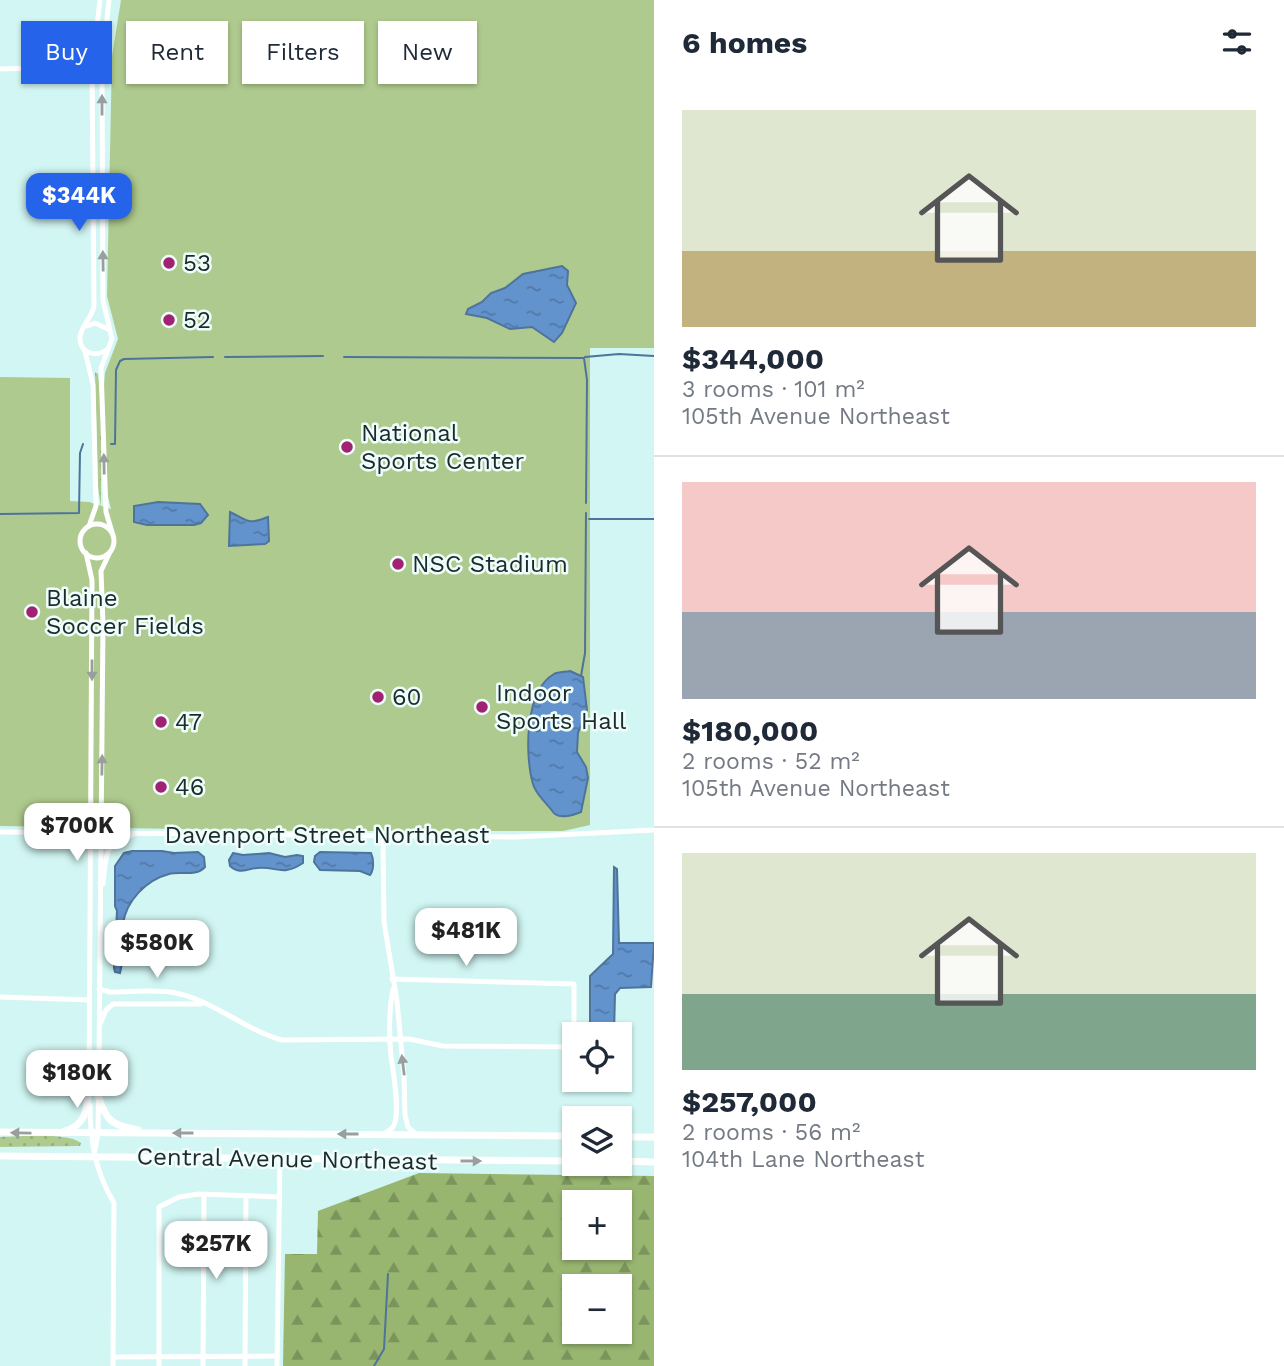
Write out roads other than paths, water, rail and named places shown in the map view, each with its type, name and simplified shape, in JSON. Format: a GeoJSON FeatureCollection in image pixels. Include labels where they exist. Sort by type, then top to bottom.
{"type":"FeatureCollection","features":[{"type":"Feature","properties":{"kind":"highway"},"geometry":{"type":"LineString","coordinates":[[57,1133],[73,1129],[83,1120],[89,1087]]}},
{"type":"Feature","properties":{"kind":"highway"},"geometry":{"type":"LineString","coordinates":[[98,1095],[104,1112],[115,1125],[153,1133]]}},
{"type":"Feature","properties":{"kind":"highway","name":"Central Avenue Northeast"},"geometry":{"type":"LineString","coordinates":[[0,1132],[562,1136]]}},
{"type":"Feature","properties":{"kind":"highway"},"geometry":{"type":"LineString","coordinates":[[632,1137],[654,1137]]}},
{"type":"Feature","properties":{"kind":"highway","name":"Central Avenue Northeast"},"geometry":{"type":"LineString","coordinates":[[0,1156],[562,1161]]}},
{"type":"Feature","properties":{"kind":"highway"},"geometry":{"type":"LineString","coordinates":[[632,1161],[654,1162]]}},
{"type":"Feature","properties":{"kind":"street"},"geometry":{"type":"LineString","coordinates":[[98,21],[100,0]]}},
{"type":"Feature","properties":{"kind":"street"},"geometry":{"type":"LineString","coordinates":[[108,21],[110,0]]}},
{"type":"Feature","properties":{"kind":"street"},"geometry":{"type":"LineString","coordinates":[[0,69],[21,69]]}},
{"type":"Feature","properties":{"kind":"street"},"geometry":{"type":"LineString","coordinates":[[92,84],[94,306],[87,326],[80,336],[93,385],[96,506],[89,526],[81,536],[82,548],[86,553],[96,558],[110,552]]}},
{"type":"Feature","properties":{"kind":"street"},"geometry":{"type":"LineString","coordinates":[[102,84],[103,300],[112,339],[101,368],[106,512],[114,543],[101,571],[103,624],[99,1026],[94,1157],[103,1184],[114,1203],[113,1366]]}},
{"type":"Feature","properties":{"kind":"street"},"geometry":{"type":"LineString","coordinates":[[87,326],[96,323],[108,329]]}},
{"type":"Feature","properties":{"kind":"street"},"geometry":{"type":"LineString","coordinates":[[85,351],[95,355],[108,349]]}},
{"type":"Feature","properties":{"kind":"street"},"geometry":{"type":"LineString","coordinates":[[89,526],[99,524],[112,531]]}},
{"type":"Feature","properties":{"kind":"street"},"geometry":{"type":"LineString","coordinates":[[86,553],[92,580],[89,1087],[94,1133]]}},
{"type":"Feature","properties":{"kind":"street","name":"Davenport Street Northeast"},"geometry":{"type":"LineString","coordinates":[[0,832],[542,836],[654,830]]}},
{"type":"Feature","properties":{"kind":"street"},"geometry":{"type":"LineString","coordinates":[[100,911],[110,846],[118,839],[141,833]]}},
{"type":"Feature","properties":{"kind":"street"},"geometry":{"type":"LineString","coordinates":[[383,836],[384,913],[401,1040],[405,1115],[408,1127],[417,1135]]}},
{"type":"Feature","properties":{"kind":"street"},"geometry":{"type":"LineString","coordinates":[[393,982],[574,984],[574,1022]]}},
{"type":"Feature","properties":{"kind":"street"},"geometry":{"type":"LineString","coordinates":[[384,1134],[393,1127],[396,1119],[396,1078],[391,1040],[393,982]]}},
{"type":"Feature","properties":{"kind":"street"},"geometry":{"type":"LineString","coordinates":[[99,989],[110,992],[176,993],[205,1004],[269,1037],[282,1040],[401,1040],[443,1046],[562,1047]]}},
{"type":"Feature","properties":{"kind":"street"},"geometry":{"type":"LineString","coordinates":[[0,997],[90,1000]]}},
{"type":"Feature","properties":{"kind":"street"},"geometry":{"type":"LineString","coordinates":[[99,1026],[106,1010],[113,1004],[205,1004]]}},
{"type":"Feature","properties":{"kind":"street"},"geometry":{"type":"LineString","coordinates":[[277,1366],[280,1159]]}},
{"type":"Feature","properties":{"kind":"street"},"geometry":{"type":"LineString","coordinates":[[203,1366],[204,1195]]}},
{"type":"Feature","properties":{"kind":"street"},"geometry":{"type":"LineString","coordinates":[[159,1366],[159,1207],[179,1197],[280,1197]]}},
{"type":"Feature","properties":{"kind":"street"},"geometry":{"type":"LineString","coordinates":[[245,1366],[246,1197]]}},
{"type":"Feature","properties":{"kind":"street"},"geometry":{"type":"LineString","coordinates":[[114,1357],[277,1356]]}},
{"type":"Feature","properties":{"kind":"water"},"geometry":{"type":"Polygon","coordinates":[[[562,266],[568,271],[567,285],[576,303],[562,333],[554,342],[532,327],[510,329],[487,318],[466,314],[468,309],[482,302],[491,293],[505,288],[523,274],[562,266]]]}},
{"type":"Feature","properties":{"kind":"water"},"geometry":{"type":"Polygon","coordinates":[[[158,502],[200,504],[208,515],[201,523],[194,525],[147,525],[134,522],[134,506],[158,502]]]}},
{"type":"Feature","properties":{"kind":"water"},"geometry":{"type":"Polygon","coordinates":[[[230,512],[248,521],[268,517],[269,541],[265,544],[229,546],[230,512]]]}},
{"type":"Feature","properties":{"kind":"water"},"geometry":{"type":"Polygon","coordinates":[[[570,671],[583,677],[587,710],[578,733],[577,752],[586,767],[588,778],[581,812],[561,816],[554,813],[533,784],[529,758],[529,725],[532,709],[544,682],[554,674],[570,671]]]}},
{"type":"Feature","properties":{"kind":"water"},"geometry":{"type":"Polygon","coordinates":[[[198,852],[204,857],[205,867],[197,872],[174,873],[161,877],[145,886],[133,900],[123,924],[120,973],[115,972],[114,968],[117,911],[115,866],[124,853],[198,852]]]}},
{"type":"Feature","properties":{"kind":"water"},"geometry":{"type":"Polygon","coordinates":[[[320,852],[371,853],[371,873],[320,870],[314,862],[315,856],[320,852]]]}},
{"type":"Feature","properties":{"kind":"water"},"geometry":{"type":"Polygon","coordinates":[[[233,853],[269,853],[285,857],[297,855],[303,856],[303,863],[284,870],[257,868],[240,871],[230,866],[229,860],[233,853]]]}},
{"type":"Feature","properties":{"kind":"water"},"geometry":{"type":"Polygon","coordinates":[[[614,867],[617,869],[619,943],[654,943],[651,987],[620,988],[615,994],[614,1022],[590,1022],[590,976],[613,954],[614,867]]]}},
{"type":"Feature","properties":{"kind":"waterway"},"geometry":{"type":"LineString","coordinates":[[585,357],[619,354],[654,356]]}},
{"type":"Feature","properties":{"kind":"waterway"},"geometry":{"type":"LineString","coordinates":[[225,357],[323,356]]}},
{"type":"Feature","properties":{"kind":"waterway"},"geometry":{"type":"LineString","coordinates":[[111,444],[115,444],[116,370],[120,361],[213,357]]}},
{"type":"Feature","properties":{"kind":"waterway"},"geometry":{"type":"LineString","coordinates":[[344,357],[584,358],[587,380],[586,503]]}},
{"type":"Feature","properties":{"kind":"waterway"},"geometry":{"type":"LineString","coordinates":[[0,514],[79,513],[80,453],[83,444]]}},
{"type":"Feature","properties":{"kind":"waterway"},"geometry":{"type":"LineString","coordinates":[[581,676],[585,653],[586,513]]}},
{"type":"Feature","properties":{"kind":"waterway"},"geometry":{"type":"LineString","coordinates":[[589,519],[654,519]]}},
{"type":"Feature","properties":{"kind":"waterway"},"geometry":{"type":"LineString","coordinates":[[374,1366],[384,1349],[388,1274]]}},
{"type":"Feature","properties":{"kind":"place","name":"53"},"geometry":{"type":"Point","coordinates":[169,263]}},
{"type":"Feature","properties":{"kind":"place","name":"52"},"geometry":{"type":"Point","coordinates":[169,320]}},
{"type":"Feature","properties":{"kind":"place","name":"National Sports Center"},"geometry":{"type":"Point","coordinates":[347,447]}},
{"type":"Feature","properties":{"kind":"place","name":"NSC Stadium"},"geometry":{"type":"Point","coordinates":[398,564]}},
{"type":"Feature","properties":{"kind":"place","name":"Blaine Soccer Fields"},"geometry":{"type":"Point","coordinates":[32,612]}},
{"type":"Feature","properties":{"kind":"place","name":"60"},"geometry":{"type":"Point","coordinates":[378,697]}},
{"type":"Feature","properties":{"kind":"place","name":"Indoor Sports Hall"},"geometry":{"type":"Point","coordinates":[482,707]}},
{"type":"Feature","properties":{"kind":"place","name":"47"},"geometry":{"type":"Point","coordinates":[161,722]}},
{"type":"Feature","properties":{"kind":"place","name":"46"},"geometry":{"type":"Point","coordinates":[161,787]}}]}
